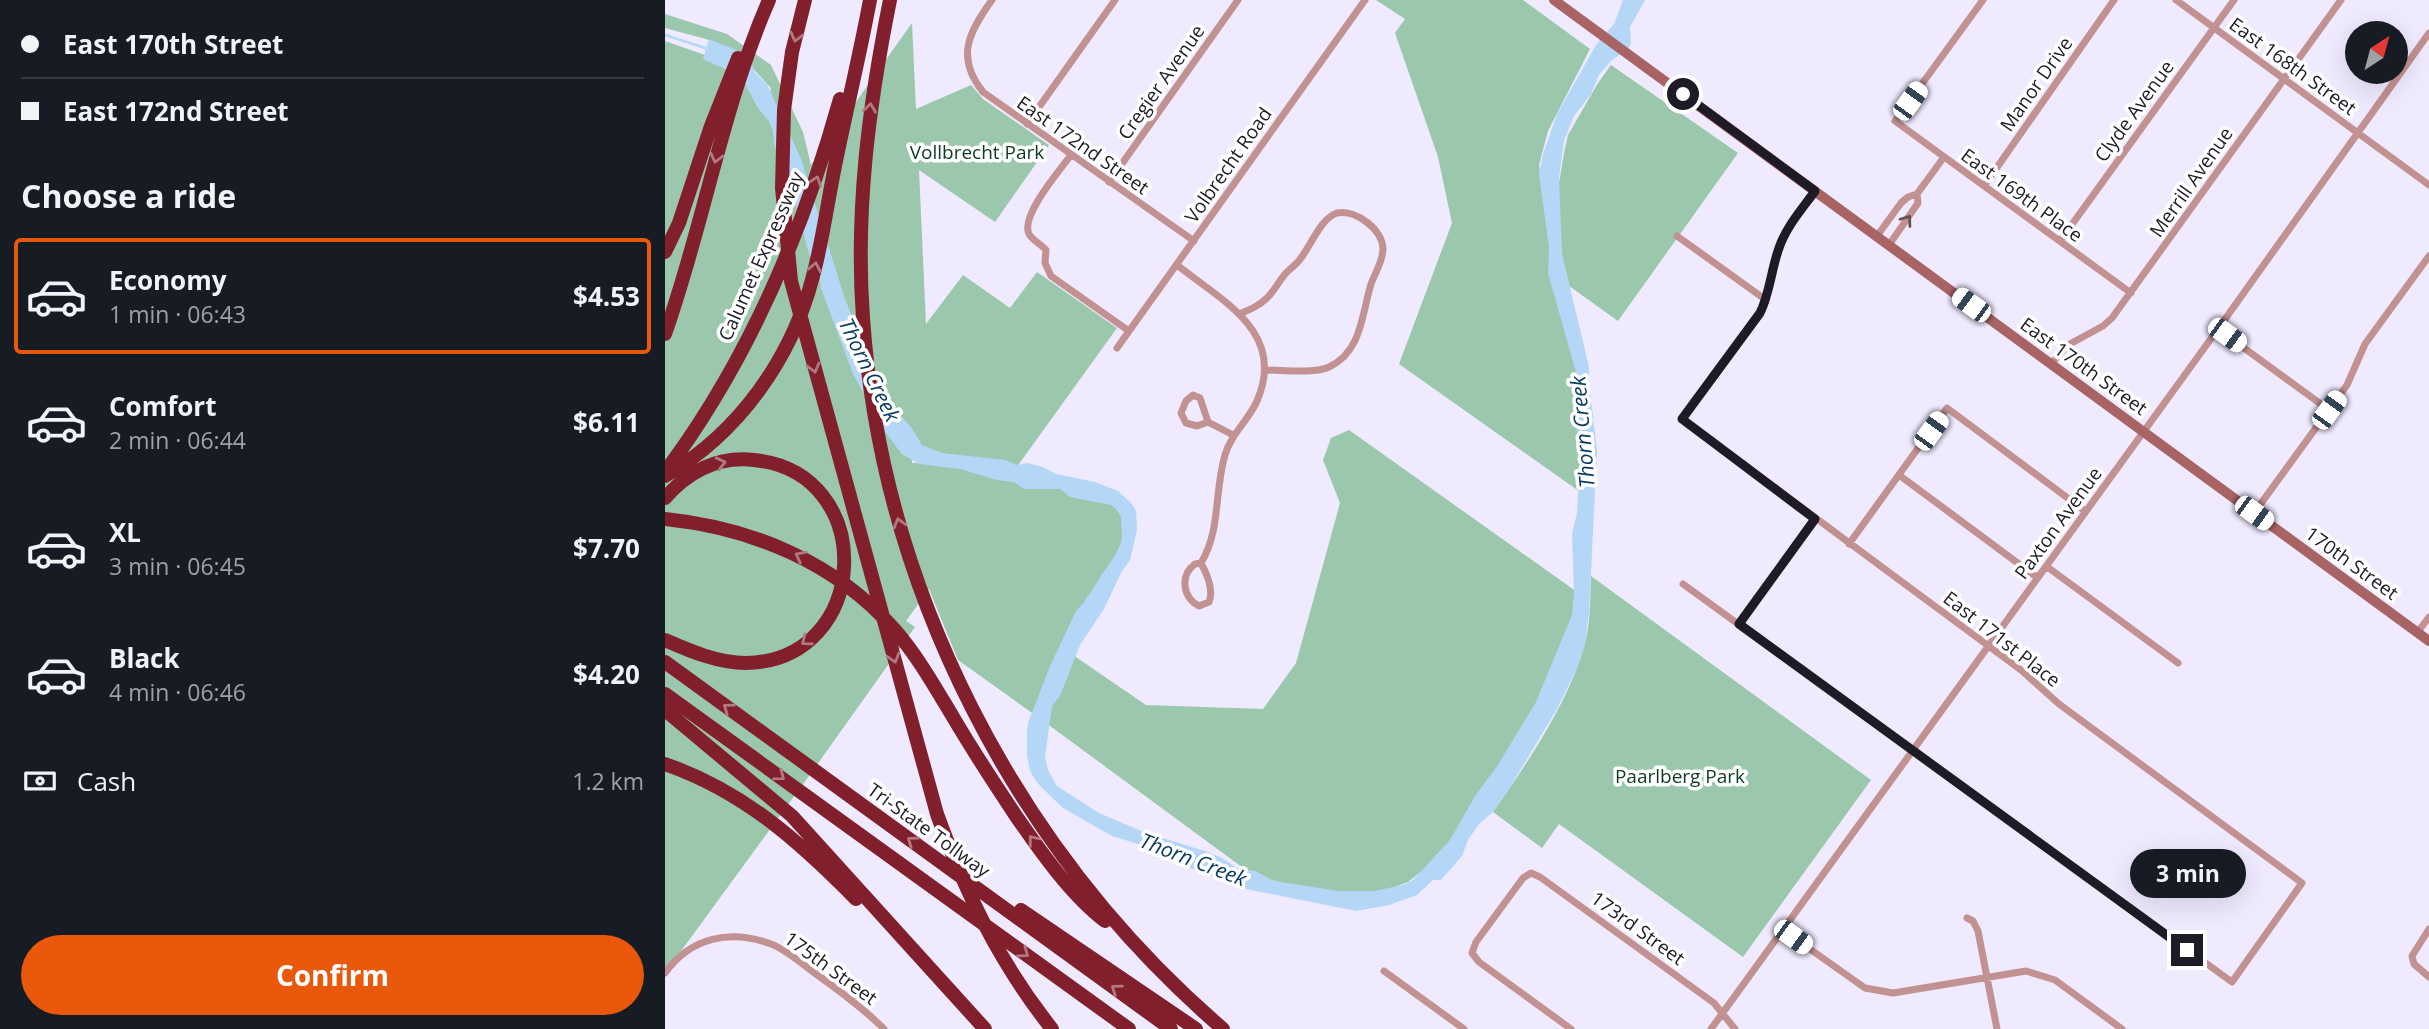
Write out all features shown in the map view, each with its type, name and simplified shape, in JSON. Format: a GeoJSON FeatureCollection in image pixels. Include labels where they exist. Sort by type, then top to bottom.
{"type":"FeatureCollection","features":[{"type":"Feature","properties":{"kind":"highway"},"geometry":{"type":"LineString","coordinates":[[665,252],[767,0]]}},
{"type":"Feature","properties":{"kind":"highway"},"geometry":{"type":"LineString","coordinates":[[805,0],[788,74],[782,152],[784,230],[791,281],[937,814],[977,913],[1009,970],[1052,1029]]}},
{"type":"Feature","properties":{"kind":"highway","name":"Calumet Expressway"},"geometry":{"type":"LineString","coordinates":[[665,474],[739,356],[771,291],[835,140],[869,0]]}},
{"type":"Feature","properties":{"kind":"highway"},"geometry":{"type":"LineString","coordinates":[[890,0],[868,123],[863,201],[863,318],[873,406],[899,525],[945,652],[1003,766],[1072,871],[1131,941],[1175,986],[1223,1029]]}},
{"type":"Feature","properties":{"kind":"highway"},"geometry":{"type":"LineString","coordinates":[[665,334],[685,276],[730,90]]}},
{"type":"Feature","properties":{"kind":"highway"},"geometry":{"type":"LineString","coordinates":[[665,474],[688,461],[728,427],[750,403],[782,354],[806,301],[814,275],[835,140]]}},
{"type":"Feature","properties":{"kind":"highway"},"geometry":{"type":"LineString","coordinates":[[665,498],[686,478],[717,463],[751,459],[777,464],[799,474],[817,489],[827,502],[840,527],[845,554],[842,591],[833,611],[813,636],[795,650],[767,660],[733,662],[691,651],[665,640]]}},
{"type":"Feature","properties":{"kind":"highway"},"geometry":{"type":"LineString","coordinates":[[665,519],[724,527],[783,548],[820,568],[867,603],[894,628],[915,656],[985,771],[1030,836],[1093,912],[1131,941]]}},
{"type":"Feature","properties":{"kind":"highway","name":"Tri-State Tollway"},"geometry":{"type":"LineString","coordinates":[[665,662],[1171,1029]]}},
{"type":"Feature","properties":{"kind":"highway"},"geometry":{"type":"LineString","coordinates":[[665,694],[1129,1029]]}},
{"type":"Feature","properties":{"kind":"highway"},"geometry":{"type":"LineString","coordinates":[[665,710],[792,816],[985,1029]]}},
{"type":"Feature","properties":{"kind":"highway"},"geometry":{"type":"LineString","coordinates":[[665,764],[722,789],[778,826],[805,848],[916,961],[957,998]]}},
{"type":"Feature","properties":{"kind":"highway"},"geometry":{"type":"LineString","coordinates":[[941,863],[1045,924],[1196,1029]]}},
{"type":"Feature","properties":{"kind":"street","name":"East 172nd Street"},"geometry":{"type":"LineString","coordinates":[[992,0],[973,29],[967,52],[967,63],[975,83],[983,92],[1027,124],[1194,241]]}},
{"type":"Feature","properties":{"kind":"street"},"geometry":{"type":"LineString","coordinates":[[1027,124],[1115,0]]}},
{"type":"Feature","properties":{"kind":"street","name":"Cregier Avenue"},"geometry":{"type":"LineString","coordinates":[[1109,182],[1238,0]]}},
{"type":"Feature","properties":{"kind":"street","name":"Volbrecht Road"},"geometry":{"type":"LineString","coordinates":[[1117,348],[1365,0]]}},
{"type":"Feature","properties":{"kind":"street","name":"East 170th Street"},"geometry":{"type":"LineString","coordinates":[[1554,0],[2254,513]]}},
{"type":"Feature","properties":{"kind":"street","name":"East 169th Place"},"geometry":{"type":"LineString","coordinates":[[1983,0],[1895,121],[2131,293]]}},
{"type":"Feature","properties":{"kind":"street","name":"Manor Drive"},"geometry":{"type":"LineString","coordinates":[[1983,186],[2114,0]]}},
{"type":"Feature","properties":{"kind":"street","name":"East 168th Street"},"geometry":{"type":"LineString","coordinates":[[2176,0],[2429,185]]}},
{"type":"Feature","properties":{"kind":"street","name":"Clyde Avenue"},"geometry":{"type":"LineString","coordinates":[[2060,241],[2234,0]]}},
{"type":"Feature","properties":{"kind":"street","name":"Merrill Avenue"},"geometry":{"type":"LineString","coordinates":[[2051,363],[2068,345],[2103,327],[2112,318],[2341,0]]}},
{"type":"Feature","properties":{"kind":"street","name":"Paxton Avenue"},"geometry":{"type":"LineString","coordinates":[[1713,1028],[2429,33]]}},
{"type":"Feature","properties":{"kind":"street"},"geometry":{"type":"LineString","coordinates":[[1071,155],[1031,213],[1028,230],[1031,237],[1045,250],[1045,263],[1051,276],[1129,331]]}},
{"type":"Feature","properties":{"kind":"street"},"geometry":{"type":"LineString","coordinates":[[1877,236],[1901,203],[1917,194],[1944,157]]}},
{"type":"Feature","properties":{"kind":"street"},"geometry":{"type":"LineString","coordinates":[[1677,236],[1766,300],[1779,246],[1815,191]]}},
{"type":"Feature","properties":{"kind":"street"},"geometry":{"type":"LineString","coordinates":[[1889,245],[1919,203],[1917,194]]}},
{"type":"Feature","properties":{"kind":"street"},"geometry":{"type":"LineString","coordinates":[[1239,314],[1255,307],[1270,295],[1332,215],[1353,214],[1377,233],[1383,248],[1358,335],[1347,352],[1329,367],[1316,370],[1266,370]]}},
{"type":"Feature","properties":{"kind":"street"},"geometry":{"type":"LineString","coordinates":[[2254,513],[2347,385],[2365,344],[2429,256]]}},
{"type":"Feature","properties":{"kind":"street"},"geometry":{"type":"LineString","coordinates":[[1177,265],[1251,326],[1260,340],[1265,356],[1266,370],[1256,404],[1233,435],[1222,465],[1215,531],[1201,563],[1212,589],[1212,597],[1209,603],[1199,606],[1188,598],[1185,583],[1190,568],[1201,563]]}},
{"type":"Feature","properties":{"kind":"street","name":"East 171st Place"},"geometry":{"type":"LineString","coordinates":[[1766,300],[1760,313],[1682,419],[2031,677],[2059,704],[2302,883],[2232,982],[1912,751]]}},
{"type":"Feature","properties":{"kind":"street"},"geometry":{"type":"LineString","coordinates":[[2218,329],[2329,410]]}},
{"type":"Feature","properties":{"kind":"street"},"geometry":{"type":"LineString","coordinates":[[1207,422],[1190,425],[1183,418],[1183,407],[1188,397],[1193,395],[1200,398],[1207,422],[1233,435]]}},
{"type":"Feature","properties":{"kind":"street"},"geometry":{"type":"LineString","coordinates":[[1849,544],[1947,408],[2085,511]]}},
{"type":"Feature","properties":{"kind":"street"},"geometry":{"type":"LineString","coordinates":[[1899,475],[2038,578]]}},
{"type":"Feature","properties":{"kind":"street","name":"170th Street"},"geometry":{"type":"LineString","coordinates":[[2254,513],[2429,641]]}},
{"type":"Feature","properties":{"kind":"street"},"geometry":{"type":"LineString","coordinates":[[1739,624],[1815,519]]}},
{"type":"Feature","properties":{"kind":"street"},"geometry":{"type":"LineString","coordinates":[[2046,566],[2178,663]]}},
{"type":"Feature","properties":{"kind":"street"},"geometry":{"type":"LineString","coordinates":[[1683,584],[1912,751]]}},
{"type":"Feature","properties":{"kind":"street"},"geometry":{"type":"LineString","coordinates":[[2417,633],[2429,617]]}},
{"type":"Feature","properties":{"kind":"street","name":"173rd Street"},"geometry":{"type":"LineString","coordinates":[[1571,1029],[1479,962],[1472,953],[1476,942],[1523,878],[1531,873],[1714,1003],[1735,1029]]}},
{"type":"Feature","properties":{"kind":"street"},"geometry":{"type":"LineString","coordinates":[[1967,918],[1973,921],[1978,930],[1997,1029]]}},
{"type":"Feature","properties":{"kind":"street"},"geometry":{"type":"LineString","coordinates":[[2429,929],[2412,956],[2414,964],[2429,977]]}},
{"type":"Feature","properties":{"kind":"street"},"geometry":{"type":"LineString","coordinates":[[1783,930],[1865,988],[1893,993],[2027,971],[2046,976],[2122,1029]]}},
{"type":"Feature","properties":{"kind":"street","name":"175th Street"},"geometry":{"type":"LineString","coordinates":[[665,973],[676,957],[720,936],[741,937],[773,944],[833,986],[884,1029]]}},
{"type":"Feature","properties":{"kind":"street"},"geometry":{"type":"LineString","coordinates":[[1384,971],[1464,1029]]}},
{"type":"Feature","properties":{"kind":"green space"},"geometry":{"type":"Polygon","coordinates":[[[1376,0],[1523,0],[1590,49],[1548,131],[1539,165],[1554,265],[1572,335],[1587,450],[1583,494],[1399,364],[1452,223],[1438,157],[1395,33],[1405,19],[1376,0]]]}},
{"type":"Feature","properties":{"kind":"green space","name":"Vollbrecht Park"},"geometry":{"type":"Polygon","coordinates":[[[665,14],[727,34],[771,65],[803,132],[811,165],[912,23],[916,109],[971,85],[983,99],[1049,145],[995,222],[919,170],[926,324],[963,275],[1010,308],[1037,272],[1117,328],[1011,475],[920,448],[910,434],[912,463],[953,463],[1103,499],[1119,512],[1124,531],[1119,547],[1101,576],[1035,715],[958,660],[929,589],[906,621],[915,627],[665,973],[665,41],[725,62],[768,103],[771,88],[742,57],[706,39],[665,28],[665,14]]]}},
{"type":"Feature","properties":{"kind":"green space"},"geometry":{"type":"Polygon","coordinates":[[[1611,65],[1738,153],[1618,321],[1565,283],[1556,201],[1568,135],[1611,65]]]}},
{"type":"Feature","properties":{"kind":"green space"},"geometry":{"type":"Polygon","coordinates":[[[1349,430],[1584,597],[1582,627],[1451,848],[1408,882],[1377,894],[1313,890],[1254,876],[1042,720],[1067,651],[1146,705],[1263,709],[1296,663],[1340,503],[1323,460],[1331,438],[1349,430]]]}},
{"type":"Feature","properties":{"kind":"green space","name":"Paarlberg Park"},"geometry":{"type":"Polygon","coordinates":[[[1591,576],[1871,780],[1743,957],[1559,824],[1542,848],[1493,812],[1545,732],[1577,667],[1588,629],[1591,576]]]}},
{"type":"Feature","properties":{"kind":"water"},"geometry":{"type":"Polygon","coordinates":[[[1623,0],[1645,0],[1630,27],[1629,48],[1611,61],[1599,75],[1591,94],[1574,116],[1564,141],[1559,178],[1562,254],[1589,367],[1597,450],[1589,614],[1585,644],[1577,668],[1557,709],[1509,789],[1493,812],[1479,824],[1468,840],[1462,856],[1441,880],[1433,880],[1417,895],[1389,905],[1356,911],[1246,889],[1233,880],[1214,877],[1172,861],[1141,845],[1112,836],[1063,808],[1041,787],[1030,771],[1027,729],[1051,664],[1076,611],[1118,551],[1122,540],[1121,517],[1111,505],[1070,497],[1060,489],[1024,489],[1014,482],[960,469],[919,464],[902,454],[883,429],[853,374],[821,288],[819,271],[809,254],[791,185],[774,144],[773,131],[768,120],[744,82],[734,73],[703,59],[709,39],[744,53],[750,58],[755,73],[767,84],[801,159],[844,296],[875,377],[888,402],[911,427],[922,445],[942,453],[1005,460],[1016,465],[1028,463],[1056,474],[1095,482],[1118,491],[1136,511],[1137,530],[1130,560],[1104,609],[1080,645],[1060,696],[1052,706],[1045,757],[1048,770],[1057,786],[1099,813],[1146,833],[1205,851],[1237,868],[1255,871],[1274,881],[1339,891],[1374,891],[1413,880],[1450,840],[1536,702],[1572,615],[1572,534],[1577,513],[1580,460],[1575,409],[1577,376],[1548,273],[1549,247],[1539,174],[1557,114],[1596,45],[1614,24],[1623,0]]]}},
{"type":"Feature","properties":{"kind":"waterway","name":"Thorn Creek"},"geometry":{"type":"LineString","coordinates":[[665,35],[708,49]]}},
{"type":"Feature","properties":{"kind":"route"},"geometry":{"type":"LineString","coordinates":[[1683,94],[1815,191],[1779,246],[1766,300],[1760,313],[1682,419],[1815,519],[1739,624],[2187,950]]}}]}
